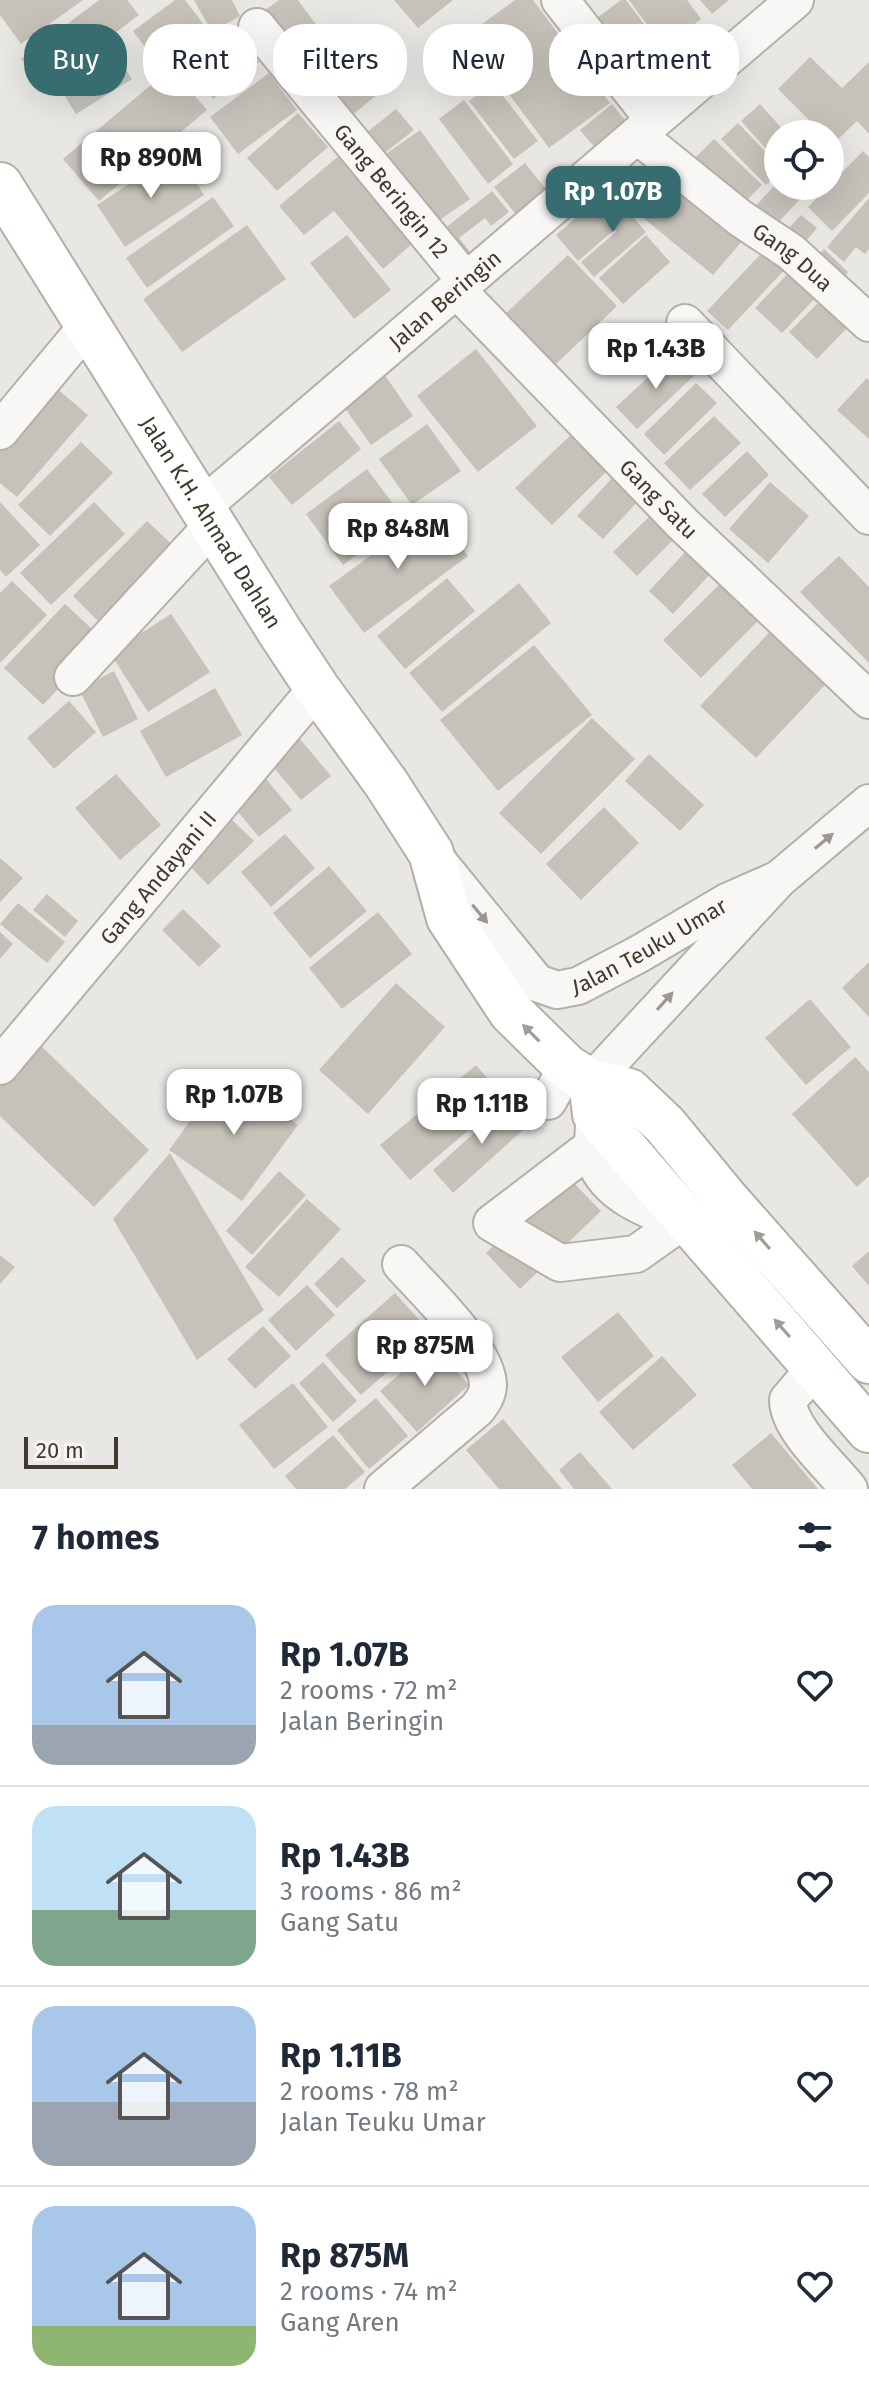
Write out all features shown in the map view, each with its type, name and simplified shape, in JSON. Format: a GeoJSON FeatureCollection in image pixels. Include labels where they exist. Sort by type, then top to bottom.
{"type":"FeatureCollection","features":[{"type":"Feature","properties":{"kind":"main road","name":"Jalan K.H. Ahmad Dahlan"},"geometry":{"type":"LineString","coordinates":[[0,185],[317,688],[386,783],[431,853],[449,918],[511,1012],[579,1102],[869,1430]]}},
{"type":"Feature","properties":{"kind":"main road"},"geometry":{"type":"LineString","coordinates":[[579,1102],[629,1091],[665,1125],[869,1361]]}},
{"type":"Feature","properties":{"kind":"street","name":"Gang Dua"},"geometry":{"type":"LineString","coordinates":[[560,0],[646,128],[740,218],[791,252],[869,323]]}},
{"type":"Feature","properties":{"kind":"street","name":"Jalan Beringin"},"geometry":{"type":"LineString","coordinates":[[73,677],[209,515],[461,285],[795,0]]}},
{"type":"Feature","properties":{"kind":"street","name":"Gang Beringin 12"},"geometry":{"type":"LineString","coordinates":[[257,27],[461,285]]}},
{"type":"Feature","properties":{"kind":"street","name":"Gang Satu"},"geometry":{"type":"LineString","coordinates":[[461,285],[683,524],[869,700]]}},
{"type":"Feature","properties":{"kind":"street"},"geometry":{"type":"LineString","coordinates":[[685,323],[869,516]]}},
{"type":"Feature","properties":{"kind":"street"},"geometry":{"type":"LineString","coordinates":[[0,431],[89,324]]}},
{"type":"Feature","properties":{"kind":"street","name":"Gang Andayani II"},"geometry":{"type":"LineString","coordinates":[[0,1066],[317,688]]}},
{"type":"Feature","properties":{"kind":"street","name":"Jalan Teuku Umar"},"geometry":{"type":"LineString","coordinates":[[688,1225],[636,1254],[560,1263],[492,1223],[579,1102],[779,879],[869,803]]}},
{"type":"Feature","properties":{"kind":"street","name":"Jalan Teuku Umar"},"geometry":{"type":"LineString","coordinates":[[431,853],[537,983],[557,990],[578,986],[727,902],[779,879]]}},
{"type":"Feature","properties":{"kind":"street"},"geometry":{"type":"LineString","coordinates":[[383,1489],[477,1409],[486,1397],[488,1383],[474,1347],[401,1264]]}},
{"type":"Feature","properties":{"kind":"street"},"geometry":{"type":"LineString","coordinates":[[816,1367],[788,1400],[788,1410],[797,1427],[849,1489]]}},
{"type":"Feature","properties":{"kind":"building"},"geometry":{"type":"Polygon","coordinates":[[[0,0],[83,0],[49,24],[24,24],[24,42],[21,44],[0,15],[0,0]]]}},
{"type":"Feature","properties":{"kind":"building"},"geometry":{"type":"Polygon","coordinates":[[[99,0],[127,0],[139,15],[127,24],[67,24],[99,0]]]}},
{"type":"Feature","properties":{"kind":"building"},"geometry":{"type":"Polygon","coordinates":[[[175,0],[185,0],[203,24],[143,24],[143,44],[133,31],[175,0]]]}},
{"type":"Feature","properties":{"kind":"building"},"geometry":{"type":"Polygon","coordinates":[[[194,0],[232,0],[240,16],[226,24],[208,24],[194,0]]]}},
{"type":"Feature","properties":{"kind":"building"},"geometry":{"type":"Polygon","coordinates":[[[279,0],[298,0],[316,24],[273,24],[273,38],[257,16],[279,0]]]}},
{"type":"Feature","properties":{"kind":"building"},"geometry":{"type":"Polygon","coordinates":[[[394,0],[453,0],[423,24],[418,28],[394,0]]]}},
{"type":"Feature","properties":{"kind":"building"},"geometry":{"type":"Polygon","coordinates":[[[515,0],[533,0],[551,24],[549,96],[605,96],[610,103],[549,148],[510,96],[533,96],[533,24],[482,24],[515,0]]]}},
{"type":"Feature","properties":{"kind":"building"},"geometry":{"type":"Polygon","coordinates":[[[621,0],[626,0],[644,24],[589,24],[621,0]]]}},
{"type":"Feature","properties":{"kind":"building"},"geometry":{"type":"Polygon","coordinates":[[[629,0],[687,0],[701,19],[695,24],[646,24],[629,0]]]}},
{"type":"Feature","properties":{"kind":"building"},"geometry":{"type":"Polygon","coordinates":[[[700,0],[729,0],[712,14],[700,0]]]}},
{"type":"Feature","properties":{"kind":"building"},"geometry":{"type":"Polygon","coordinates":[[[810,57],[842,88],[869,62],[869,134],[857,121],[844,133],[844,120],[809,120],[778,89],[810,57]]]}},
{"type":"Feature","properties":{"kind":"building"},"geometry":{"type":"Polygon","coordinates":[[[269,73],[273,78],[273,96],[286,96],[297,110],[238,154],[210,117],[238,96],[257,96],[257,82],[269,73]]]}},
{"type":"Feature","properties":{"kind":"building"},"geometry":{"type":"Polygon","coordinates":[[[143,92],[143,96],[195,96],[207,110],[99,201],[63,159],[143,92]]]}},
{"type":"Feature","properties":{"kind":"building"},"geometry":{"type":"Polygon","coordinates":[[[65,96],[105,96],[76,114],[65,96]]]}},
{"type":"Feature","properties":{"kind":"building"},"geometry":{"type":"Polygon","coordinates":[[[324,96],[375,96],[345,121],[324,96]]]}},
{"type":"Feature","properties":{"kind":"building"},"geometry":{"type":"Polygon","coordinates":[[[476,96],[503,96],[538,141],[514,159],[469,101],[476,96]]]}},
{"type":"Feature","properties":{"kind":"building"},"geometry":{"type":"Polygon","coordinates":[[[464,100],[513,164],[488,184],[439,119],[464,100]]]}},
{"type":"Feature","properties":{"kind":"building"},"geometry":{"type":"Polygon","coordinates":[[[612,104],[629,125],[597,150],[580,130],[612,104]]]}},
{"type":"Feature","properties":{"kind":"building"},"geometry":{"type":"Polygon","coordinates":[[[760,104],[774,120],[764,120],[764,146],[741,121],[760,104]]]}},
{"type":"Feature","properties":{"kind":"building"},"geometry":{"type":"Polygon","coordinates":[[[396,109],[414,130],[373,162],[356,141],[396,109]]]}},
{"type":"Feature","properties":{"kind":"building"},"geometry":{"type":"Polygon","coordinates":[[[298,113],[328,147],[277,191],[247,158],[298,113]]]}},
{"type":"Feature","properties":{"kind":"building"},"geometry":{"type":"Polygon","coordinates":[[[738,123],[764,150],[764,183],[721,139],[738,123]]]}},
{"type":"Feature","properties":{"kind":"building"},"geometry":{"type":"Polygon","coordinates":[[[420,130],[470,199],[431,226],[383,156],[420,130]]]}},
{"type":"Feature","properties":{"kind":"building"},"geometry":{"type":"Polygon","coordinates":[[[714,139],[762,185],[738,209],[690,163],[714,139]]]}},
{"type":"Feature","properties":{"kind":"building"},"geometry":{"type":"Polygon","coordinates":[[[346,150],[419,238],[383,269],[334,211],[304,235],[279,206],[346,150]]]}},
{"type":"Feature","properties":{"kind":"building"},"geometry":{"type":"Polygon","coordinates":[[[863,151],[869,157],[869,193],[832,231],[808,207],[815,200],[844,200],[844,170],[863,151]]]}},
{"type":"Feature","properties":{"kind":"building"},"geometry":{"type":"Polygon","coordinates":[[[177,153],[204,195],[125,247],[97,205],[177,153]]]}},
{"type":"Feature","properties":{"kind":"building"},"geometry":{"type":"Polygon","coordinates":[[[525,163],[548,192],[518,217],[494,187],[525,163]]]}},
{"type":"Feature","properties":{"kind":"building"},"geometry":{"type":"Polygon","coordinates":[[[665,176],[743,240],[713,275],[636,212],[665,176]]]}},
{"type":"Feature","properties":{"kind":"building"},"geometry":{"type":"Polygon","coordinates":[[[609,190],[646,232],[594,277],[581,262],[616,232],[592,204],[609,190]]]}},
{"type":"Feature","properties":{"kind":"building"},"geometry":{"type":"Polygon","coordinates":[[[492,191],[509,212],[491,226],[485,218],[459,238],[471,253],[456,265],[434,237],[492,191]]]}},
{"type":"Feature","properties":{"kind":"building"},"geometry":{"type":"Polygon","coordinates":[[[213,197],[234,226],[147,288],[126,258],[213,197]]]}},
{"type":"Feature","properties":{"kind":"building"},"geometry":{"type":"Polygon","coordinates":[[[764,197],[764,200],[799,200],[768,233],[747,215],[764,197]]]}},
{"type":"Feature","properties":{"kind":"building"},"geometry":{"type":"Polygon","coordinates":[[[869,198],[869,249],[865,254],[856,247],[844,262],[827,247],[869,198]]]}},
{"type":"Feature","properties":{"kind":"building"},"geometry":{"type":"Polygon","coordinates":[[[591,205],[613,231],[578,261],[556,235],[591,205]]]}},
{"type":"Feature","properties":{"kind":"building"},"geometry":{"type":"Polygon","coordinates":[[[801,215],[817,228],[803,245],[786,231],[801,215]]]}},
{"type":"Feature","properties":{"kind":"building"},"geometry":{"type":"Polygon","coordinates":[[[247,225],[286,279],[182,352],[143,299],[247,225]]]}},
{"type":"Feature","properties":{"kind":"building"},"geometry":{"type":"Polygon","coordinates":[[[347,235],[391,290],[354,319],[310,263],[347,235]]]}},
{"type":"Feature","properties":{"kind":"building"},"geometry":{"type":"Polygon","coordinates":[[[646,235],[670,262],[623,304],[599,278],[646,235]]]}},
{"type":"Feature","properties":{"kind":"building"},"geometry":{"type":"Polygon","coordinates":[[[770,244],[791,263],[728,330],[707,311],[770,244]]]}},
{"type":"Feature","properties":{"kind":"building"},"geometry":{"type":"Polygon","coordinates":[[[824,249],[848,272],[836,286],[811,263],[824,249]]]}},
{"type":"Feature","properties":{"kind":"building"},"geometry":{"type":"Polygon","coordinates":[[[568,255],[617,306],[554,366],[505,314],[568,255]]]}},
{"type":"Feature","properties":{"kind":"building"},"geometry":{"type":"Polygon","coordinates":[[[797,264],[824,289],[782,333],[755,308],[797,264]]]}},
{"type":"Feature","properties":{"kind":"building"},"geometry":{"type":"Polygon","coordinates":[[[824,297],[852,323],[817,359],[789,332],[824,297]]]}},
{"type":"Feature","properties":{"kind":"building"},"geometry":{"type":"Polygon","coordinates":[[[476,349],[537,426],[478,472],[417,396],[476,349]]]}},
{"type":"Feature","properties":{"kind":"building"},"geometry":{"type":"Polygon","coordinates":[[[674,353],[695,375],[637,429],[616,407],[674,353]]]}},
{"type":"Feature","properties":{"kind":"building"},"geometry":{"type":"Polygon","coordinates":[[[384,374],[413,416],[371,445],[342,404],[384,374]]]}},
{"type":"Feature","properties":{"kind":"building"},"geometry":{"type":"Polygon","coordinates":[[[867,378],[869,381],[869,439],[837,410],[867,378]]]}},
{"type":"Feature","properties":{"kind":"building"},"geometry":{"type":"Polygon","coordinates":[[[696,383],[717,403],[664,455],[644,434],[696,383]]]}},
{"type":"Feature","properties":{"kind":"building"},"geometry":{"type":"Polygon","coordinates":[[[55,387],[88,415],[17,497],[0,483],[0,450],[55,387]]]}},
{"type":"Feature","properties":{"kind":"building"},"geometry":{"type":"Polygon","coordinates":[[[714,416],[741,443],[690,490],[664,463],[714,416]]]}},
{"type":"Feature","properties":{"kind":"building"},"geometry":{"type":"Polygon","coordinates":[[[339,421],[361,449],[292,505],[269,477],[339,421]]]}},
{"type":"Feature","properties":{"kind":"building"},"geometry":{"type":"Polygon","coordinates":[[[427,424],[461,471],[412,505],[379,459],[427,424]]]}},
{"type":"Feature","properties":{"kind":"building"},"geometry":{"type":"Polygon","coordinates":[[[575,431],[611,467],[552,525],[515,488],[575,431]]]}},
{"type":"Feature","properties":{"kind":"building"},"geometry":{"type":"Polygon","coordinates":[[[81,442],[113,473],[50,536],[18,505],[81,442]]]}},
{"type":"Feature","properties":{"kind":"building"},"geometry":{"type":"Polygon","coordinates":[[[747,451],[769,475],[725,517],[702,494],[747,451]]]}},
{"type":"Feature","properties":{"kind":"building"},"geometry":{"type":"Polygon","coordinates":[[[367,469],[405,520],[343,565],[306,514],[367,469]]]}},
{"type":"Feature","properties":{"kind":"building"},"geometry":{"type":"Polygon","coordinates":[[[615,475],[640,499],[603,539],[577,516],[615,475]]]}},
{"type":"Feature","properties":{"kind":"building"},"geometry":{"type":"Polygon","coordinates":[[[770,482],[809,516],[768,563],[729,529],[770,482]]]}},
{"type":"Feature","properties":{"kind":"building"},"geometry":{"type":"Polygon","coordinates":[[[0,502],[40,545],[6,577],[0,570],[0,502]]]}},
{"type":"Feature","properties":{"kind":"building"},"geometry":{"type":"Polygon","coordinates":[[[94,502],[125,534],[51,605],[20,573],[94,502]]]}},
{"type":"Feature","properties":{"kind":"building"},"geometry":{"type":"Polygon","coordinates":[[[433,510],[468,556],[364,633],[329,586],[433,510]]]}},
{"type":"Feature","properties":{"kind":"building"},"geometry":{"type":"Polygon","coordinates":[[[653,513],[677,536],[637,576],[613,552],[653,513]]]}},
{"type":"Feature","properties":{"kind":"building"},"geometry":{"type":"Polygon","coordinates":[[[147,521],[181,553],[106,629],[73,596],[147,521]]]}},
{"type":"Feature","properties":{"kind":"building"},"geometry":{"type":"Polygon","coordinates":[[[689,548],[713,571],[673,614],[649,591],[689,548]]]}},
{"type":"Feature","properties":{"kind":"building"},"geometry":{"type":"Polygon","coordinates":[[[839,556],[869,587],[869,663],[800,592],[839,556]]]}},
{"type":"Feature","properties":{"kind":"building"},"geometry":{"type":"Polygon","coordinates":[[[728,576],[766,613],[701,678],[663,640],[728,576]]]}},
{"type":"Feature","properties":{"kind":"building"},"geometry":{"type":"Polygon","coordinates":[[[447,578],[475,611],[405,669],[377,636],[447,578]]]}},
{"type":"Feature","properties":{"kind":"building"},"geometry":{"type":"Polygon","coordinates":[[[12,581],[47,615],[0,663],[0,593],[12,581]]]}},
{"type":"Feature","properties":{"kind":"building"},"geometry":{"type":"Polygon","coordinates":[[[519,583],[551,623],[442,712],[409,673],[519,583]]]}},
{"type":"Feature","properties":{"kind":"building"},"geometry":{"type":"Polygon","coordinates":[[[65,604],[104,640],[43,705],[4,668],[65,604]]]}},
{"type":"Feature","properties":{"kind":"building"},"geometry":{"type":"Polygon","coordinates":[[[171,614],[210,672],[148,712],[110,653],[171,614]]]}},
{"type":"Feature","properties":{"kind":"building"},"geometry":{"type":"Polygon","coordinates":[[[781,620],[837,672],[756,758],[700,706],[781,620]]]}},
{"type":"Feature","properties":{"kind":"building"},"geometry":{"type":"Polygon","coordinates":[[[534,645],[592,715],[498,791],[440,720],[534,645]]]}},
{"type":"Feature","properties":{"kind":"building"},"geometry":{"type":"Polygon","coordinates":[[[114,671],[138,719],[103,737],[79,689],[114,671]]]}},
{"type":"Feature","properties":{"kind":"building"},"geometry":{"type":"Polygon","coordinates":[[[215,688],[242,735],[166,777],[140,731],[215,688]]]}},
{"type":"Feature","properties":{"kind":"building"},"geometry":{"type":"Polygon","coordinates":[[[69,701],[96,732],[54,769],[27,738],[69,701]]]}},
{"type":"Feature","properties":{"kind":"building"},"geometry":{"type":"Polygon","coordinates":[[[592,718],[635,759],[541,854],[499,813],[592,718]]]}},
{"type":"Feature","properties":{"kind":"building"},"geometry":{"type":"Polygon","coordinates":[[[294,732],[331,776],[301,800],[264,756],[294,732]]]}},
{"type":"Feature","properties":{"kind":"building"},"geometry":{"type":"Polygon","coordinates":[[[649,754],[704,805],[680,831],[625,781],[649,754]]]}},
{"type":"Feature","properties":{"kind":"building"},"geometry":{"type":"Polygon","coordinates":[[[261,773],[292,810],[259,837],[228,800],[261,773]]]}},
{"type":"Feature","properties":{"kind":"building"},"geometry":{"type":"Polygon","coordinates":[[[116,774],[161,825],[120,860],[75,808],[116,774]]]}},
{"type":"Feature","properties":{"kind":"building"},"geometry":{"type":"Polygon","coordinates":[[[604,807],[639,843],[581,900],[546,864],[604,807]]]}},
{"type":"Feature","properties":{"kind":"building"},"geometry":{"type":"Polygon","coordinates":[[[228,816],[254,841],[208,885],[184,860],[228,816]]]}},
{"type":"Feature","properties":{"kind":"building"},"geometry":{"type":"Polygon","coordinates":[[[285,834],[315,868],[271,907],[241,872],[285,834]]]}},
{"type":"Feature","properties":{"kind":"building"},"geometry":{"type":"Polygon","coordinates":[[[0,858],[23,878],[0,902],[0,858]]]}},
{"type":"Feature","properties":{"kind":"building"},"geometry":{"type":"Polygon","coordinates":[[[329,866],[367,911],[310,958],[273,913],[329,866]]]}},
{"type":"Feature","properties":{"kind":"building"},"geometry":{"type":"Polygon","coordinates":[[[47,894],[78,921],[65,937],[33,910],[47,894]]]}},
{"type":"Feature","properties":{"kind":"building"},"geometry":{"type":"Polygon","coordinates":[[[18,903],[65,942],[47,963],[0,924],[18,903]]]}},
{"type":"Feature","properties":{"kind":"building"},"geometry":{"type":"Polygon","coordinates":[[[183,909],[221,946],[199,967],[162,930],[183,909]]]}},
{"type":"Feature","properties":{"kind":"building"},"geometry":{"type":"Polygon","coordinates":[[[378,912],[412,954],[342,1009],[309,968],[378,912]]]}},
{"type":"Feature","properties":{"kind":"building"},"geometry":{"type":"Polygon","coordinates":[[[0,932],[13,944],[0,959],[0,932]]]}},
{"type":"Feature","properties":{"kind":"building"},"geometry":{"type":"Polygon","coordinates":[[[869,962],[869,1017],[842,988],[869,962]]]}},
{"type":"Feature","properties":{"kind":"building"},"geometry":{"type":"Polygon","coordinates":[[[396,983],[445,1027],[368,1114],[319,1070],[396,983]]]}},
{"type":"Feature","properties":{"kind":"building"},"geometry":{"type":"Polygon","coordinates":[[[810,999],[851,1047],[806,1085],[765,1038],[810,999]]]}},
{"type":"Feature","properties":{"kind":"building"},"geometry":{"type":"Polygon","coordinates":[[[39,1044],[149,1150],[94,1207],[0,1116],[0,1085],[39,1044]]]}},
{"type":"Feature","properties":{"kind":"building"},"geometry":{"type":"Polygon","coordinates":[[[855,1057],[869,1072],[869,1176],[857,1187],[792,1114],[855,1057]]]}},
{"type":"Feature","properties":{"kind":"building"},"geometry":{"type":"Polygon","coordinates":[[[476,1065],[505,1099],[410,1180],[380,1145],[476,1065]]]}},
{"type":"Feature","properties":{"kind":"building"},"geometry":{"type":"Polygon","coordinates":[[[226,1072],[298,1125],[242,1201],[169,1150],[226,1072]]]}},
{"type":"Feature","properties":{"kind":"building"},"geometry":{"type":"Polygon","coordinates":[[[512,1099],[532,1122],[453,1193],[433,1170],[512,1099]]]}},
{"type":"Feature","properties":{"kind":"building"},"geometry":{"type":"Polygon","coordinates":[[[170,1153],[264,1310],[197,1360],[113,1219],[170,1153]]]}},
{"type":"Feature","properties":{"kind":"building"},"geometry":{"type":"Polygon","coordinates":[[[279,1171],[306,1195],[252,1255],[226,1231],[279,1171]]]}},
{"type":"Feature","properties":{"kind":"building"},"geometry":{"type":"Polygon","coordinates":[[[566,1175],[601,1211],[520,1289],[486,1253],[566,1175]]]}},
{"type":"Feature","properties":{"kind":"building"},"geometry":{"type":"Polygon","coordinates":[[[307,1199],[341,1229],[279,1297],[245,1267],[307,1199]]]}},
{"type":"Feature","properties":{"kind":"building"},"geometry":{"type":"Polygon","coordinates":[[[869,1251],[869,1286],[852,1266],[869,1251]]]}},
{"type":"Feature","properties":{"kind":"building"},"geometry":{"type":"Polygon","coordinates":[[[0,1255],[15,1267],[0,1284],[0,1255]]]}},
{"type":"Feature","properties":{"kind":"building"},"geometry":{"type":"Polygon","coordinates":[[[342,1257],[366,1281],[337,1308],[314,1284],[342,1257]]]}},
{"type":"Feature","properties":{"kind":"building"},"geometry":{"type":"Polygon","coordinates":[[[307,1285],[335,1315],[296,1351],[268,1320],[307,1285]]]}},
{"type":"Feature","properties":{"kind":"building"},"geometry":{"type":"Polygon","coordinates":[[[395,1293],[431,1333],[361,1395],[325,1355],[395,1293]]]}},
{"type":"Feature","properties":{"kind":"building"},"geometry":{"type":"Polygon","coordinates":[[[618,1312],[654,1356],[598,1402],[561,1357],[618,1312]]]}},
{"type":"Feature","properties":{"kind":"building"},"geometry":{"type":"Polygon","coordinates":[[[263,1326],[291,1356],[255,1389],[227,1359],[263,1326]]]}},
{"type":"Feature","properties":{"kind":"building"},"geometry":{"type":"Polygon","coordinates":[[[433,1345],[469,1385],[417,1432],[380,1391],[433,1345]]]}},
{"type":"Feature","properties":{"kind":"building"},"geometry":{"type":"Polygon","coordinates":[[[662,1356],[697,1395],[633,1450],[599,1412],[662,1356]]]}},
{"type":"Feature","properties":{"kind":"building"},"geometry":{"type":"Polygon","coordinates":[[[323,1362],[357,1401],[333,1422],[299,1383],[323,1362]]]}},
{"type":"Feature","properties":{"kind":"building"},"geometry":{"type":"Polygon","coordinates":[[[293,1383],[328,1427],[274,1469],[239,1425],[293,1383]]]}},
{"type":"Feature","properties":{"kind":"building"},"geometry":{"type":"Polygon","coordinates":[[[376,1398],[408,1436],[369,1469],[337,1430],[376,1398]]]}},
{"type":"Feature","properties":{"kind":"building"},"geometry":{"type":"Polygon","coordinates":[[[503,1419],[562,1489],[499,1489],[466,1450],[503,1419]]]}},
{"type":"Feature","properties":{"kind":"building"},"geometry":{"type":"Polygon","coordinates":[[[771,1433],[818,1489],[752,1489],[732,1465],[771,1433]]]}},
{"type":"Feature","properties":{"kind":"building"},"geometry":{"type":"Polygon","coordinates":[[[333,1435],[365,1472],[345,1489],[296,1489],[285,1476],[333,1435]]]}},
{"type":"Feature","properties":{"kind":"building"},"geometry":{"type":"Polygon","coordinates":[[[580,1452],[612,1489],[574,1489],[559,1470],[580,1452]]]}}]}
